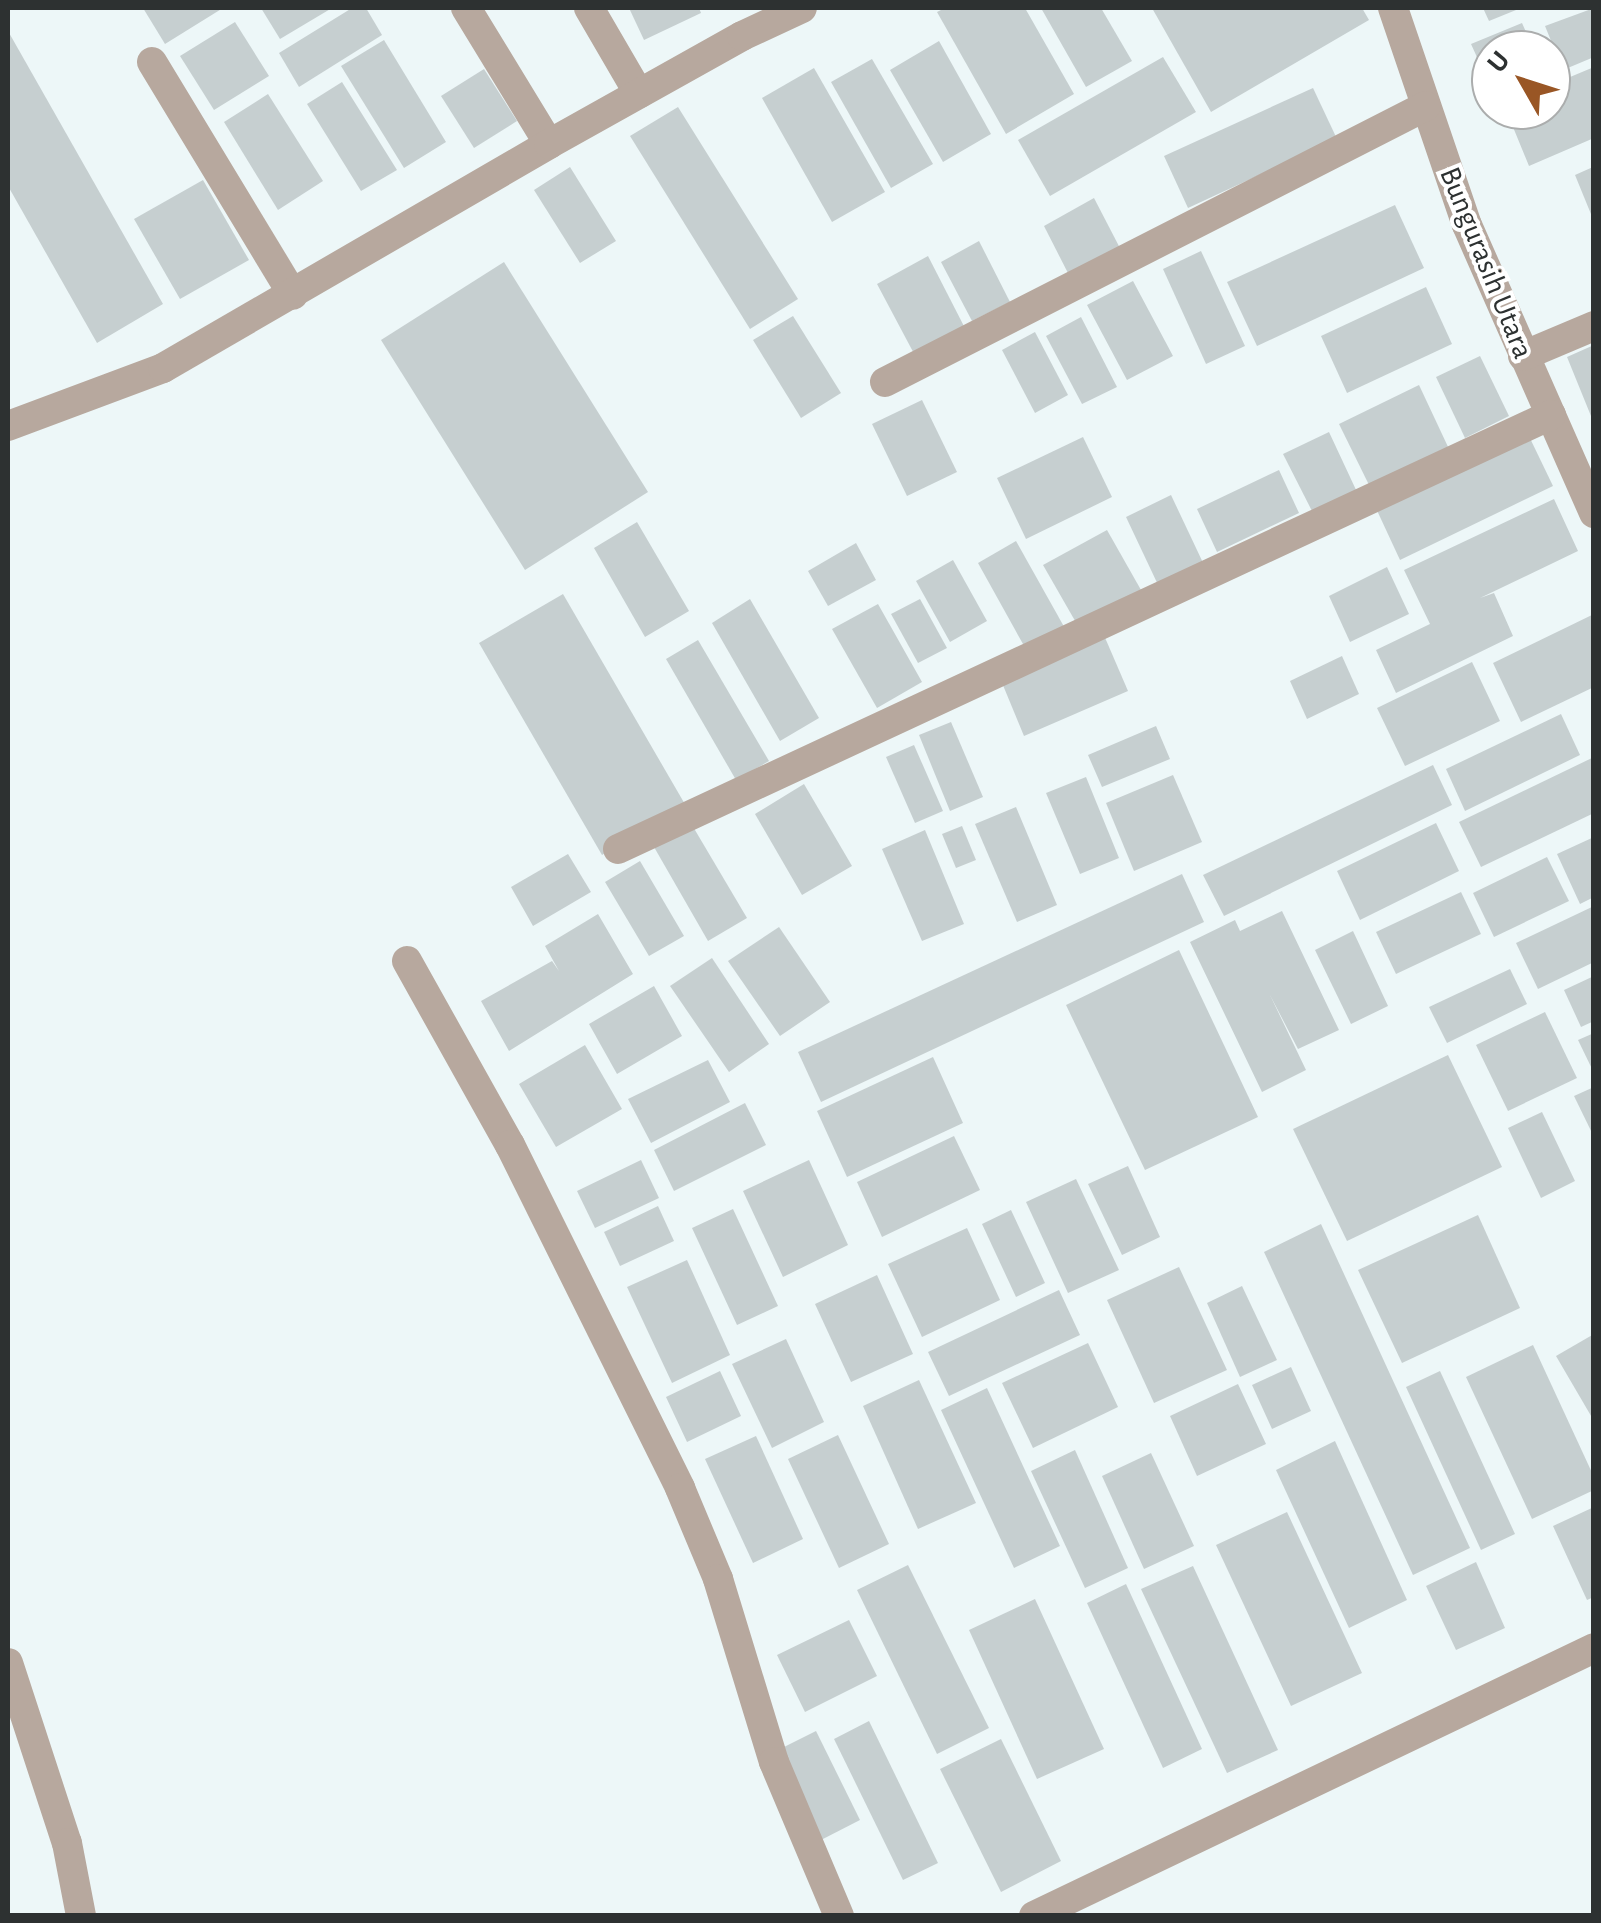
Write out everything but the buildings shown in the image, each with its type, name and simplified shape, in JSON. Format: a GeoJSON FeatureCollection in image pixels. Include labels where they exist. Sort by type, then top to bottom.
{"type":"FeatureCollection","features":[{"type":"Feature","properties":{"kind":"street"},"geometry":{"type":"LineString","coordinates":[[466,8],[548,144]]}},
{"type":"Feature","properties":{"kind":"street"},"geometry":{"type":"LineString","coordinates":[[589,8],[638,94]]}},
{"type":"Feature","properties":{"kind":"street"},"geometry":{"type":"LineString","coordinates":[[8,426],[163,368],[548,144],[802,8]]}},
{"type":"Feature","properties":{"kind":"street","name":"Bungurasih Utara"},"geometry":{"type":"LineString","coordinates":[[1393,8],[1467,225],[1550,414],[1584,463],[1594,513]]}},
{"type":"Feature","properties":{"kind":"street"},"geometry":{"type":"LineString","coordinates":[[152,62],[292,295]]}},
{"type":"Feature","properties":{"kind":"street"},"geometry":{"type":"LineString","coordinates":[[885,382],[1426,106]]}},
{"type":"Feature","properties":{"kind":"street"},"geometry":{"type":"LineString","coordinates":[[1523,356],[1594,326]]}},
{"type":"Feature","properties":{"kind":"street"},"geometry":{"type":"LineString","coordinates":[[618,849],[1550,414]]}},
{"type":"Feature","properties":{"kind":"street"},"geometry":{"type":"LineString","coordinates":[[407,961],[510,1145],[680,1488],[718,1579],[774,1762],[839,1916]]}},
{"type":"Feature","properties":{"kind":"street"},"geometry":{"type":"LineString","coordinates":[[1034,1916],[1594,1648]]}},
{"type":"Feature","properties":{"kind":"street"},"geometry":{"type":"LineString","coordinates":[[8,1663],[67,1843],[81,1916]]}}]}
